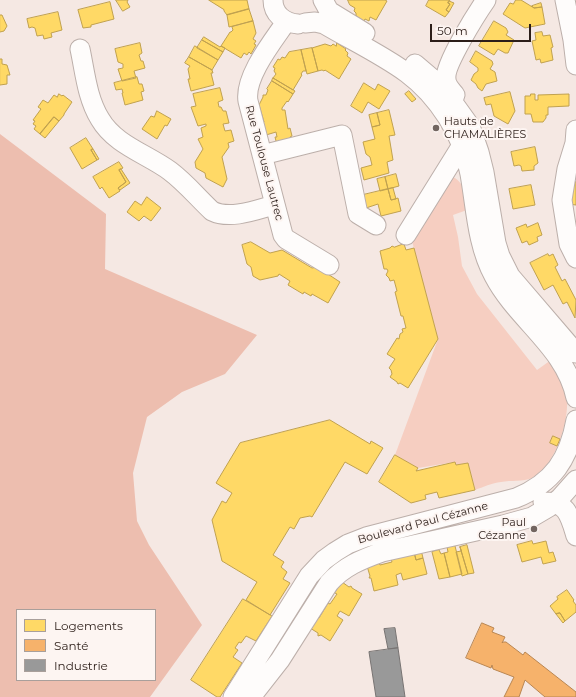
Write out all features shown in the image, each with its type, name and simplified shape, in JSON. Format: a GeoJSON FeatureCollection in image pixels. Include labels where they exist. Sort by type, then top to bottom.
{"type":"FeatureCollection","features":[{"type":"Feature","properties":{"kind":"street"},"geometry":{"type":"LineString","coordinates":[[273,0],[274,9],[286,22],[299,25],[315,22],[324,24],[379,55],[407,73],[438,105],[462,145],[468,165],[480,238],[489,266],[501,288],[554,352],[570,376],[576,398]]}},
{"type":"Feature","properties":{"kind":"street"},"geometry":{"type":"LineString","coordinates":[[306,23],[317,15],[323,0]]}},
{"type":"Feature","properties":{"kind":"street"},"geometry":{"type":"LineString","coordinates":[[323,0],[329,11],[421,68],[442,87],[470,126]]}},
{"type":"Feature","properties":{"kind":"street"},"geometry":{"type":"LineString","coordinates":[[486,0],[450,60],[446,80],[449,88],[461,103],[479,152],[484,172],[496,243],[500,256],[515,283],[576,352]]}},
{"type":"Feature","properties":{"kind":"street"},"geometry":{"type":"LineString","coordinates":[[564,0],[573,40],[576,66]]}},
{"type":"Feature","properties":{"kind":"street","name":"Rue Toulouse Lautrec"},"geometry":{"type":"LineString","coordinates":[[286,22],[270,45],[254,73],[248,88],[248,101],[274,205],[284,236],[329,265]]}},
{"type":"Feature","properties":{"kind":"street"},"geometry":{"type":"LineString","coordinates":[[80,49],[88,91],[94,107],[100,120],[117,138],[170,171],[209,208],[218,214],[230,215],[274,205]]}},
{"type":"Feature","properties":{"kind":"street"},"geometry":{"type":"LineString","coordinates":[[421,68],[438,66],[450,60]]}},
{"type":"Feature","properties":{"kind":"street"},"geometry":{"type":"LineString","coordinates":[[576,130],[575,143],[567,169],[562,200],[569,244],[576,258]]}},
{"type":"Feature","properties":{"kind":"street"},"geometry":{"type":"LineString","coordinates":[[262,155],[342,135],[358,214],[376,225]]}},
{"type":"Feature","properties":{"kind":"street"},"geometry":{"type":"LineString","coordinates":[[406,235],[462,145]]}},
{"type":"Feature","properties":{"kind":"street"},"geometry":{"type":"LineString","coordinates":[[554,352],[573,368],[576,373]]}},
{"type":"Feature","properties":{"kind":"street","name":"Boulevard Paul Cézanne"},"geometry":{"type":"LineString","coordinates":[[233,697],[303,584],[324,560],[348,544],[366,537],[516,498],[536,489],[553,473],[562,460],[571,444],[576,420]]}},
{"type":"Feature","properties":{"kind":"street"},"geometry":{"type":"LineString","coordinates":[[567,522],[553,493],[576,461]]}},
{"type":"Feature","properties":{"kind":"street","name":"Boulevard Paul Cézanne"},"geometry":{"type":"LineString","coordinates":[[251,697],[280,660],[322,592],[336,575],[365,558],[397,549],[503,525],[532,516],[567,522],[565,493],[576,480]]}},
{"type":"Feature","properties":{"kind":"street"},"geometry":{"type":"LineString","coordinates":[[567,522],[576,492]]}},
{"type":"Feature","properties":{"kind":"street"},"geometry":{"type":"LineString","coordinates":[[434,519],[469,520],[535,503],[567,522]]}},
{"type":"Feature","properties":{"kind":"shaded area"},"geometry":{"type":"Polygon","coordinates":[[[0,134],[106,214],[105,269],[257,335],[225,374],[182,392],[147,417],[133,473],[137,521],[149,545],[202,625],[150,697],[0,697],[0,134]]]}},
{"type":"Feature","properties":{"kind":"shaded area"},"geometry":{"type":"Polygon","coordinates":[[[453,177],[461,183],[466,200],[467,210],[453,215],[462,266],[477,294],[537,370],[551,360],[565,387],[567,397],[566,418],[559,442],[548,463],[540,472],[532,478],[505,481],[475,490],[468,463],[456,465],[455,462],[418,468],[395,455],[438,339],[412,241],[453,177]]]}},
{"type":"Feature","properties":{"kind":"building: Logements"},"geometry":{"type":"Polygon","coordinates":[[[116,0],[128,0],[127,2],[130,7],[123,11],[116,0]]]}},
{"type":"Feature","properties":{"kind":"building: Logements"},"geometry":{"type":"Polygon","coordinates":[[[209,0],[247,0],[249,9],[227,15],[224,10],[209,0]]]}},
{"type":"Feature","properties":{"kind":"building: Logements"},"geometry":{"type":"Polygon","coordinates":[[[348,0],[387,1],[376,20],[370,17],[369,21],[365,19],[364,21],[356,16],[354,11],[355,8],[350,5],[348,0]]]}},
{"type":"Feature","properties":{"kind":"building: Logements"},"geometry":{"type":"Polygon","coordinates":[[[429,0],[450,0],[448,3],[450,4],[446,10],[449,12],[445,17],[426,6],[429,0]]]}},
{"type":"Feature","properties":{"kind":"building: Logements"},"geometry":{"type":"Polygon","coordinates":[[[516,0],[521,0],[534,8],[542,7],[545,24],[525,28],[503,14],[510,3],[513,4],[516,0]]]}},
{"type":"Feature","properties":{"kind":"building: Logements"},"geometry":{"type":"Polygon","coordinates":[[[449,1],[454,3],[449,12],[446,10],[450,4],[448,3],[449,1]]]}},
{"type":"Feature","properties":{"kind":"building: Logements"},"geometry":{"type":"Polygon","coordinates":[[[110,2],[114,19],[91,25],[91,27],[83,28],[78,10],[110,2]]]}},
{"type":"Feature","properties":{"kind":"building: Logements"},"geometry":{"type":"Polygon","coordinates":[[[541,3],[542,7],[534,8],[532,6],[541,3]]]}},
{"type":"Feature","properties":{"kind":"building: Logements"},"geometry":{"type":"Polygon","coordinates":[[[249,9],[253,21],[229,27],[227,15],[249,9]]]}},
{"type":"Feature","properties":{"kind":"building: Logements"},"geometry":{"type":"Polygon","coordinates":[[[58,12],[62,30],[51,33],[52,37],[44,39],[43,35],[37,36],[35,28],[29,28],[27,19],[58,12]]]}},
{"type":"Feature","properties":{"kind":"building: Logements"},"geometry":{"type":"Polygon","coordinates":[[[0,15],[2,15],[7,26],[4,31],[0,32],[0,15]]]}},
{"type":"Feature","properties":{"kind":"building: Logements"},"geometry":{"type":"Polygon","coordinates":[[[253,21],[256,33],[253,39],[256,41],[254,44],[256,45],[251,54],[249,52],[247,55],[244,53],[241,58],[221,46],[233,30],[232,27],[253,21]]]}},
{"type":"Feature","properties":{"kind":"building: Logements"},"geometry":{"type":"Polygon","coordinates":[[[494,21],[506,28],[508,32],[506,35],[514,40],[508,53],[498,49],[494,55],[479,46],[494,21]]]}},
{"type":"Feature","properties":{"kind":"building: Logements"},"geometry":{"type":"Polygon","coordinates":[[[542,32],[543,36],[550,35],[553,47],[551,48],[553,60],[541,63],[540,59],[536,60],[532,41],[536,40],[535,33],[542,32]]]}},
{"type":"Feature","properties":{"kind":"building: Logements"},"geometry":{"type":"Polygon","coordinates":[[[204,37],[220,47],[225,48],[223,52],[202,40],[204,37]]]}},
{"type":"Feature","properties":{"kind":"building: Logements"},"geometry":{"type":"Polygon","coordinates":[[[202,40],[223,52],[218,60],[197,48],[202,40]]]}},
{"type":"Feature","properties":{"kind":"building: Logements"},"geometry":{"type":"Polygon","coordinates":[[[140,43],[142,53],[139,55],[145,68],[134,71],[136,78],[122,81],[118,69],[123,68],[123,64],[118,62],[115,49],[140,43]]]}},
{"type":"Feature","properties":{"kind":"building: Logements"},"geometry":{"type":"Polygon","coordinates":[[[337,43],[346,49],[345,50],[348,53],[347,56],[351,59],[339,79],[325,70],[318,71],[312,48],[325,44],[331,46],[333,44],[336,46],[337,43]]]}},
{"type":"Feature","properties":{"kind":"building: Logements"},"geometry":{"type":"Polygon","coordinates":[[[195,46],[218,60],[212,70],[189,57],[195,46]]]}},
{"type":"Feature","properties":{"kind":"building: Logements"},"geometry":{"type":"Polygon","coordinates":[[[312,48],[318,71],[307,74],[301,50],[312,48]]]}},
{"type":"Feature","properties":{"kind":"building: Logements"},"geometry":{"type":"Polygon","coordinates":[[[301,50],[306,71],[303,71],[293,90],[273,78],[276,74],[274,71],[275,68],[273,67],[278,59],[280,60],[282,57],[285,58],[289,52],[301,50]]]}},
{"type":"Feature","properties":{"kind":"building: Logements"},"geometry":{"type":"Polygon","coordinates":[[[476,51],[492,61],[493,64],[490,69],[495,72],[497,81],[486,84],[482,91],[471,80],[474,74],[478,71],[478,68],[470,62],[476,51]]]}},
{"type":"Feature","properties":{"kind":"building: Logements"},"geometry":{"type":"Polygon","coordinates":[[[189,57],[212,70],[213,73],[211,73],[214,85],[191,91],[188,79],[190,79],[188,69],[190,66],[185,63],[189,57]]]}},
{"type":"Feature","properties":{"kind":"building: Logements"},"geometry":{"type":"Polygon","coordinates":[[[0,59],[2,59],[2,64],[7,65],[10,75],[7,75],[7,84],[0,85],[0,59]]]}},
{"type":"Feature","properties":{"kind":"building: Logements"},"geometry":{"type":"Polygon","coordinates":[[[137,77],[139,84],[142,84],[144,91],[141,92],[143,100],[125,105],[122,89],[116,90],[114,83],[137,77]]]}},
{"type":"Feature","properties":{"kind":"building: Logements"},"geometry":{"type":"Polygon","coordinates":[[[273,78],[295,91],[293,94],[272,81],[273,78]]]}},
{"type":"Feature","properties":{"kind":"building: Logements"},"geometry":{"type":"Polygon","coordinates":[[[272,81],[293,94],[282,108],[282,110],[285,110],[288,129],[290,128],[292,136],[290,137],[291,142],[277,145],[275,137],[277,137],[276,132],[266,135],[259,105],[263,95],[266,95],[267,89],[272,81]]]}},
{"type":"Feature","properties":{"kind":"building: Logements"},"geometry":{"type":"Polygon","coordinates":[[[364,83],[375,90],[378,84],[390,91],[379,109],[368,102],[362,113],[351,106],[364,83]]]}},
{"type":"Feature","properties":{"kind":"building: Logements"},"geometry":{"type":"Polygon","coordinates":[[[220,88],[223,100],[218,102],[219,107],[221,107],[223,111],[226,111],[229,123],[223,124],[225,131],[231,130],[234,141],[228,143],[229,147],[222,157],[227,179],[223,187],[206,178],[205,173],[196,168],[195,162],[203,149],[198,139],[203,137],[201,128],[206,126],[206,124],[198,126],[191,107],[196,106],[193,94],[220,88]]]}},
{"type":"Feature","properties":{"kind":"building: Logements"},"geometry":{"type":"Polygon","coordinates":[[[409,91],[416,99],[412,102],[405,94],[409,91]]]}},
{"type":"Feature","properties":{"kind":"building: Logements"},"geometry":{"type":"Polygon","coordinates":[[[510,92],[515,111],[508,124],[494,116],[491,104],[486,105],[484,98],[510,92]]]}},
{"type":"Feature","properties":{"kind":"building: Logements"},"geometry":{"type":"Polygon","coordinates":[[[59,94],[62,96],[63,95],[72,102],[59,121],[54,117],[40,134],[34,129],[36,126],[33,124],[35,121],[33,120],[41,109],[38,107],[43,100],[48,103],[54,95],[57,97],[59,94]]]}},
{"type":"Feature","properties":{"kind":"building: Logements"},"geometry":{"type":"Polygon","coordinates":[[[531,94],[535,94],[535,100],[538,100],[538,95],[569,94],[569,106],[548,107],[548,115],[546,115],[543,122],[533,122],[531,114],[525,114],[525,96],[530,96],[531,94]]]}},
{"type":"Feature","properties":{"kind":"building: Logements"},"geometry":{"type":"Polygon","coordinates":[[[389,110],[395,135],[389,136],[393,160],[387,162],[389,173],[364,180],[361,168],[372,165],[370,157],[366,154],[363,142],[375,139],[372,127],[380,125],[377,113],[389,110]]]}},
{"type":"Feature","properties":{"kind":"building: Logements"},"geometry":{"type":"Polygon","coordinates":[[[157,111],[171,119],[167,126],[165,125],[157,139],[142,129],[151,116],[154,117],[157,111]]]}},
{"type":"Feature","properties":{"kind":"building: Logements"},"geometry":{"type":"Polygon","coordinates":[[[377,113],[380,125],[372,127],[369,115],[377,113]]]}},
{"type":"Feature","properties":{"kind":"building: Logements"},"geometry":{"type":"Polygon","coordinates":[[[54,117],[59,121],[45,138],[40,134],[54,117]]]}},
{"type":"Feature","properties":{"kind":"building: Logements"},"geometry":{"type":"Polygon","coordinates":[[[86,138],[93,149],[91,150],[97,160],[82,169],[70,148],[86,138]]]}},
{"type":"Feature","properties":{"kind":"building: Logements"},"geometry":{"type":"Polygon","coordinates":[[[535,147],[538,163],[534,166],[534,170],[522,171],[521,166],[514,166],[511,152],[535,147]]]}},
{"type":"Feature","properties":{"kind":"building: Logements"},"geometry":{"type":"Polygon","coordinates":[[[93,149],[99,159],[97,160],[91,150],[93,149]]]}},
{"type":"Feature","properties":{"kind":"building: Logements"},"geometry":{"type":"Polygon","coordinates":[[[119,162],[123,168],[119,170],[126,182],[118,188],[120,191],[109,198],[102,187],[100,189],[93,177],[119,162]]]}},
{"type":"Feature","properties":{"kind":"building: Logements"},"geometry":{"type":"Polygon","coordinates":[[[121,169],[130,183],[120,190],[118,188],[126,182],[119,170],[121,169]]]}},
{"type":"Feature","properties":{"kind":"building: Logements"},"geometry":{"type":"Polygon","coordinates":[[[396,174],[399,186],[388,189],[385,177],[396,174]]]}},
{"type":"Feature","properties":{"kind":"building: Logements"},"geometry":{"type":"Polygon","coordinates":[[[385,177],[388,189],[380,191],[377,179],[385,177]]]}},
{"type":"Feature","properties":{"kind":"building: Logements"},"geometry":{"type":"Polygon","coordinates":[[[572,181],[576,182],[576,205],[568,204],[572,181]]]}},
{"type":"Feature","properties":{"kind":"building: Logements"},"geometry":{"type":"Polygon","coordinates":[[[531,185],[535,205],[513,209],[509,189],[531,185]]]}},
{"type":"Feature","properties":{"kind":"building: Logements"},"geometry":{"type":"Polygon","coordinates":[[[393,188],[396,199],[391,200],[388,189],[393,188]]]}},
{"type":"Feature","properties":{"kind":"building: Logements"},"geometry":{"type":"Polygon","coordinates":[[[388,189],[391,200],[398,198],[401,211],[381,216],[378,204],[366,208],[363,195],[388,189]]]}},
{"type":"Feature","properties":{"kind":"building: Logements"},"geometry":{"type":"Polygon","coordinates":[[[147,197],[161,208],[151,221],[144,216],[139,221],[127,212],[135,201],[141,205],[147,197]]]}},
{"type":"Feature","properties":{"kind":"building: Logements"},"geometry":{"type":"Polygon","coordinates":[[[538,223],[542,235],[537,237],[538,241],[529,245],[527,241],[522,243],[516,228],[526,224],[527,227],[538,223]]]}},
{"type":"Feature","properties":{"kind":"building: Logements"},"geometry":{"type":"Polygon","coordinates":[[[251,242],[270,253],[282,250],[312,268],[317,267],[340,282],[328,303],[312,294],[311,296],[304,292],[303,294],[288,285],[290,281],[279,274],[278,276],[260,280],[253,276],[251,267],[247,264],[242,245],[251,242]]]}},
{"type":"Feature","properties":{"kind":"building: Logements"},"geometry":{"type":"Polygon","coordinates":[[[404,244],[406,250],[414,248],[438,339],[408,388],[400,383],[398,384],[390,377],[392,374],[389,368],[395,359],[387,354],[397,338],[399,339],[400,334],[403,332],[402,329],[406,328],[403,316],[401,316],[395,292],[397,291],[394,280],[390,281],[386,275],[388,271],[387,269],[384,269],[380,251],[392,246],[394,247],[404,244]]]}},
{"type":"Feature","properties":{"kind":"building: Logements"},"geometry":{"type":"Polygon","coordinates":[[[548,254],[549,256],[553,254],[558,265],[555,267],[562,281],[565,279],[576,300],[575,318],[567,302],[563,304],[553,285],[544,290],[530,263],[548,254]]]}},
{"type":"Feature","properties":{"kind":"building: Logements"},"geometry":{"type":"Polygon","coordinates":[[[330,420],[370,444],[371,441],[383,448],[367,474],[345,462],[312,517],[300,518],[294,529],[290,527],[273,555],[284,562],[281,567],[287,572],[283,579],[290,583],[270,615],[246,600],[257,582],[222,561],[212,520],[222,501],[226,503],[232,493],[216,483],[240,443],[330,420]]]}},
{"type":"Feature","properties":{"kind":"building: Logements"},"geometry":{"type":"Polygon","coordinates":[[[553,436],[560,439],[557,446],[550,443],[553,436]]]}},
{"type":"Feature","properties":{"kind":"building: Logements"},"geometry":{"type":"Polygon","coordinates":[[[395,455],[418,468],[416,471],[455,462],[456,465],[468,463],[475,490],[439,498],[437,492],[425,495],[426,499],[411,503],[379,482],[395,455]]]}},
{"type":"Feature","properties":{"kind":"building: Logements"},"geometry":{"type":"Polygon","coordinates":[[[532,541],[533,544],[546,541],[549,553],[553,552],[556,561],[543,564],[541,557],[522,562],[517,545],[532,541]]]}},
{"type":"Feature","properties":{"kind":"building: Logements"},"geometry":{"type":"Polygon","coordinates":[[[467,545],[474,573],[468,574],[460,547],[467,545]]]}},
{"type":"Feature","properties":{"kind":"building: Logements"},"geometry":{"type":"Polygon","coordinates":[[[455,546],[462,574],[450,577],[444,553],[448,552],[447,547],[455,546]]]}},
{"type":"Feature","properties":{"kind":"building: Logements"},"geometry":{"type":"Polygon","coordinates":[[[460,547],[468,574],[462,576],[456,552],[461,551],[460,547]]]}},
{"type":"Feature","properties":{"kind":"building: Logements"},"geometry":{"type":"Polygon","coordinates":[[[421,550],[423,558],[416,560],[414,552],[421,550]]]}},
{"type":"Feature","properties":{"kind":"building: Logements"},"geometry":{"type":"Polygon","coordinates":[[[439,550],[441,554],[444,553],[450,577],[439,579],[432,552],[439,550]]]}},
{"type":"Feature","properties":{"kind":"building: Logements"},"geometry":{"type":"Polygon","coordinates":[[[414,552],[416,560],[423,558],[427,574],[403,580],[401,573],[396,575],[398,585],[374,591],[371,578],[369,578],[370,576],[367,566],[392,562],[391,559],[414,552]]]}},
{"type":"Feature","properties":{"kind":"building: Logements"},"geometry":{"type":"Polygon","coordinates":[[[342,582],[349,587],[351,586],[362,594],[349,616],[340,611],[337,616],[343,620],[330,641],[321,635],[318,636],[318,633],[310,628],[317,617],[319,618],[328,603],[330,604],[337,594],[335,593],[342,582]]]}},
{"type":"Feature","properties":{"kind":"building: Logements"},"geometry":{"type":"Polygon","coordinates":[[[567,590],[574,600],[576,612],[565,621],[560,613],[556,614],[550,606],[558,599],[557,597],[567,590]]]}},
{"type":"Feature","properties":{"kind":"building: Logements"},"geometry":{"type":"Polygon","coordinates":[[[243,599],[272,616],[256,641],[246,636],[241,643],[239,642],[235,648],[238,650],[233,657],[242,663],[220,697],[217,697],[191,680],[243,599]]]}},
{"type":"Feature","properties":{"kind":"building: Logements"},"geometry":{"type":"Polygon","coordinates":[[[560,613],[565,621],[563,623],[556,614],[560,613]]]}},
{"type":"Feature","properties":{"kind":"building: Santé"},"geometry":{"type":"Polygon","coordinates":[[[482,623],[494,628],[492,632],[505,637],[502,643],[506,642],[523,655],[525,652],[576,692],[576,697],[545,697],[525,680],[519,697],[504,697],[514,677],[493,669],[492,665],[491,668],[466,658],[482,623]]]}},
{"type":"Feature","properties":{"kind":"building: Industrie"},"geometry":{"type":"Polygon","coordinates":[[[395,628],[398,648],[388,649],[384,629],[395,628]]]}},
{"type":"Feature","properties":{"kind":"building: Industrie"},"geometry":{"type":"Polygon","coordinates":[[[398,648],[405,697],[376,697],[369,652],[398,648]]]}},
{"type":"Feature","properties":{"kind":"place","name":"Hauts de CHAMALIÈRES"},"geometry":{"type":"Point","coordinates":[436,128]}},
{"type":"Feature","properties":{"kind":"place","name":"Paul Cézanne"},"geometry":{"type":"Point","coordinates":[534,529]}}]}
